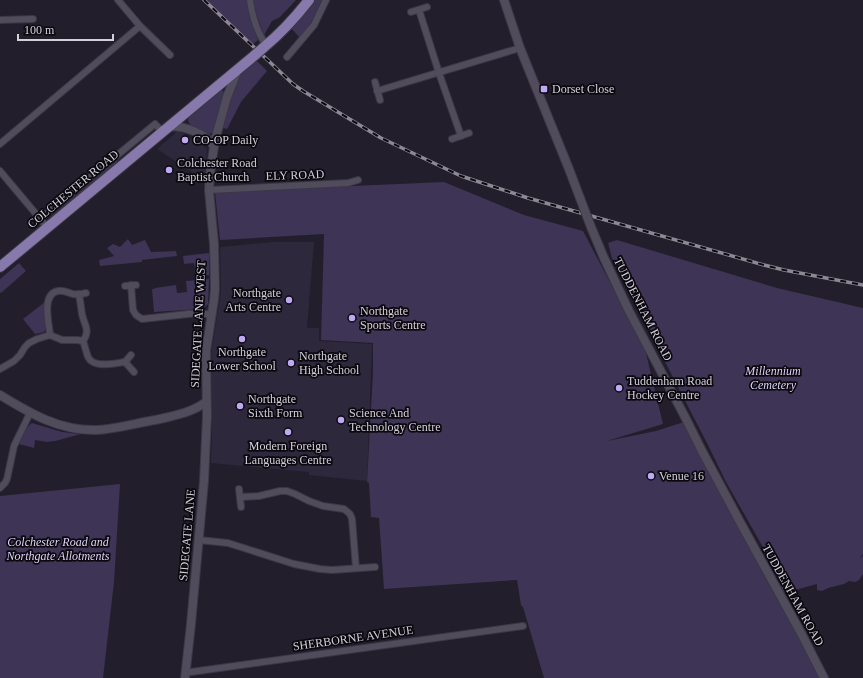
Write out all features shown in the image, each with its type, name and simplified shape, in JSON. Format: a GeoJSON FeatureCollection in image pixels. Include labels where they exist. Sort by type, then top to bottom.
{"type":"FeatureCollection","features":[{"type":"Feature","properties":{"kind":"main road","name":"COLCHESTER ROAD"},"geometry":{"type":"LineString","coordinates":[[0,267],[255,55],[290,22],[309,0]]}},
{"type":"Feature","properties":{"kind":"street"},"geometry":{"type":"LineString","coordinates":[[118,0],[140,26],[170,55]]}},
{"type":"Feature","properties":{"kind":"street"},"geometry":{"type":"LineString","coordinates":[[250,0],[264,47]]}},
{"type":"Feature","properties":{"kind":"street"},"geometry":{"type":"LineString","coordinates":[[287,57],[314,25],[326,0]]}},
{"type":"Feature","properties":{"kind":"street","name":"TUDDENHAM ROAD"},"geometry":{"type":"LineString","coordinates":[[504,0],[520,48],[604,258],[629,311],[762,564],[801,633],[824,678]]}},
{"type":"Feature","properties":{"kind":"street"},"geometry":{"type":"LineString","coordinates":[[411,12],[427,7]]}},
{"type":"Feature","properties":{"kind":"street"},"geometry":{"type":"LineString","coordinates":[[419,10],[461,136]]}},
{"type":"Feature","properties":{"kind":"street"},"geometry":{"type":"LineString","coordinates":[[0,20],[33,19]]}},
{"type":"Feature","properties":{"kind":"street"},"geometry":{"type":"LineString","coordinates":[[0,144],[140,26]]}},
{"type":"Feature","properties":{"kind":"street"},"geometry":{"type":"LineString","coordinates":[[377,91],[520,48]]}},
{"type":"Feature","properties":{"kind":"street","name":"SIDEGATE LANE WEST"},"geometry":{"type":"LineString","coordinates":[[207,416],[206,351],[214,300],[215,276],[214,244],[209,190],[210,171],[214,146],[227,97],[238,69]]}},
{"type":"Feature","properties":{"kind":"street"},"geometry":{"type":"LineString","coordinates":[[375,82],[380,100]]}},
{"type":"Feature","properties":{"kind":"street"},"geometry":{"type":"LineString","coordinates":[[182,115],[186,125],[190,129]]}},
{"type":"Feature","properties":{"kind":"street","name":"COLCHESTER ROAD"},"geometry":{"type":"LineString","coordinates":[[40,219],[155,124],[165,129],[175,126],[190,129],[208,139],[214,146]]}},
{"type":"Feature","properties":{"kind":"street"},"geometry":{"type":"LineString","coordinates":[[452,139],[469,133]]}},
{"type":"Feature","properties":{"kind":"street"},"geometry":{"type":"LineString","coordinates":[[1,174],[47,227]]}},
{"type":"Feature","properties":{"kind":"street","name":"ELY ROAD"},"geometry":{"type":"LineString","coordinates":[[209,190],[348,183],[358,180]]}},
{"type":"Feature","properties":{"kind":"street"},"geometry":{"type":"LineString","coordinates":[[130,285],[133,310],[136,315],[142,319],[200,313],[211,315]]}},
{"type":"Feature","properties":{"kind":"street"},"geometry":{"type":"LineString","coordinates":[[50,335],[47,305],[49,297],[58,291],[83,294],[82,315],[85,321],[87,333],[83,341]]}},
{"type":"Feature","properties":{"kind":"street"},"geometry":{"type":"LineString","coordinates":[[0,370],[18,358],[25,347],[37,338],[50,335],[62,340],[83,341]]}},
{"type":"Feature","properties":{"kind":"street"},"geometry":{"type":"LineString","coordinates":[[83,341],[88,357],[94,362],[101,364],[125,362],[131,355]]}},
{"type":"Feature","properties":{"kind":"street"},"geometry":{"type":"LineString","coordinates":[[125,362],[134,372]]}},
{"type":"Feature","properties":{"kind":"street"},"geometry":{"type":"LineString","coordinates":[[0,395],[30,413],[46,420],[83,429],[98,430],[184,413],[200,407],[206,402]]}},
{"type":"Feature","properties":{"kind":"street"},"geometry":{"type":"LineString","coordinates":[[1,487],[7,479],[14,446],[30,413]]}},
{"type":"Feature","properties":{"kind":"street"},"geometry":{"type":"LineString","coordinates":[[184,413],[194,413],[207,416]]}},
{"type":"Feature","properties":{"kind":"street","name":"SIDEGATE LANE"},"geometry":{"type":"LineString","coordinates":[[186,675],[204,481],[207,416]]}},
{"type":"Feature","properties":{"kind":"street"},"geometry":{"type":"LineString","coordinates":[[239,489],[241,507]]}},
{"type":"Feature","properties":{"kind":"street"},"geometry":{"type":"LineString","coordinates":[[240,497],[259,496],[284,491],[295,494],[322,506],[342,508],[346,510],[352,519],[356,568]]}},
{"type":"Feature","properties":{"kind":"street"},"geometry":{"type":"LineString","coordinates":[[199,540],[228,543],[294,564],[313,568],[332,570],[375,567]]}},
{"type":"Feature","properties":{"kind":"street","name":"SHERBORNE AVENUE"},"geometry":{"type":"LineString","coordinates":[[186,675],[523,626]]}},
{"type":"Feature","properties":{"kind":"shaded area"},"geometry":{"type":"Polygon","coordinates":[[[178,131],[206,147],[205,176],[195,174],[157,149],[178,131]]]}},
{"type":"Feature","properties":{"kind":"shaded area","name":"Northgate High School"},"geometry":{"type":"Polygon","coordinates":[[[272,242],[314,242],[307,328],[319,328],[319,341],[372,344],[367,481],[309,475],[309,472],[211,463],[211,354],[221,292],[220,247],[272,242]]]}},
{"type":"Feature","properties":{"kind":"green space"},"geometry":{"type":"Polygon","coordinates":[[[204,0],[247,0],[249,14],[258,40],[252,45],[204,0]]]}},
{"type":"Feature","properties":{"kind":"green space"},"geometry":{"type":"Polygon","coordinates":[[[253,0],[296,0],[280,17],[272,21],[264,35],[253,0]]]}},
{"type":"Feature","properties":{"kind":"green space"},"geometry":{"type":"Polygon","coordinates":[[[315,0],[323,0],[308,28],[300,38],[291,28],[315,0]]]}},
{"type":"Feature","properties":{"kind":"green space"},"geometry":{"type":"Polygon","coordinates":[[[256,60],[267,71],[241,102],[227,129],[223,128],[227,106],[234,85],[242,72],[256,60]]]}},
{"type":"Feature","properties":{"kind":"green space"},"geometry":{"type":"Polygon","coordinates":[[[221,89],[224,92],[213,132],[208,134],[204,133],[189,123],[189,115],[221,89]]]}},
{"type":"Feature","properties":{"kind":"green space"},"geometry":{"type":"Polygon","coordinates":[[[120,158],[111,169],[54,216],[50,217],[120,158]]]}},
{"type":"Feature","properties":{"kind":"green space"},"geometry":{"type":"Polygon","coordinates":[[[444,182],[524,215],[583,231],[645,349],[663,424],[607,441],[656,431],[684,422],[820,678],[544,678],[523,607],[521,605],[517,580],[384,589],[379,518],[371,517],[369,483],[367,482],[373,373],[373,343],[321,340],[324,234],[220,240],[215,192],[444,182]]]}},
{"type":"Feature","properties":{"kind":"green space"},"geometry":{"type":"Polygon","coordinates":[[[128,239],[132,245],[145,240],[151,252],[176,251],[177,256],[142,260],[142,262],[100,266],[99,260],[114,256],[107,248],[113,244],[120,247],[128,239]]]}},
{"type":"Feature","properties":{"kind":"green space","name":"Millennium Cemetery"},"geometry":{"type":"Polygon","coordinates":[[[617,240],[777,288],[863,308],[863,554],[860,558],[863,556],[863,574],[859,580],[855,582],[849,581],[822,591],[817,590],[817,584],[784,593],[768,556],[726,482],[612,258],[608,243],[617,240]]]}},
{"type":"Feature","properties":{"kind":"green space"},"geometry":{"type":"Polygon","coordinates":[[[209,253],[209,275],[196,276],[194,263],[184,264],[183,256],[209,253]]]}},
{"type":"Feature","properties":{"kind":"green space"},"geometry":{"type":"Polygon","coordinates":[[[19,263],[26,271],[1,293],[0,279],[19,263]]]}},
{"type":"Feature","properties":{"kind":"green space"},"geometry":{"type":"Polygon","coordinates":[[[209,279],[208,304],[205,307],[201,309],[154,312],[152,289],[176,285],[177,293],[187,292],[186,281],[209,279]]]}},
{"type":"Feature","properties":{"kind":"green space"},"geometry":{"type":"Polygon","coordinates":[[[45,302],[45,330],[44,332],[35,334],[23,319],[45,302]]]}},
{"type":"Feature","properties":{"kind":"green space"},"geometry":{"type":"Polygon","coordinates":[[[32,423],[62,432],[81,434],[55,441],[47,442],[35,440],[34,448],[19,444],[26,430],[32,423]]]}},
{"type":"Feature","properties":{"kind":"green space","name":"Colchester Road and Northgate Allotments"},"geometry":{"type":"Polygon","coordinates":[[[120,484],[114,582],[103,678],[0,678],[0,496],[120,484]]]}},
{"type":"Feature","properties":{"kind":"railway"},"geometry":{"type":"LineString","coordinates":[[204,0],[293,84],[303,91],[381,138],[461,176],[528,198],[764,265],[863,285]]}},
{"type":"Feature","properties":{"kind":"place","name":"Dorset Close"},"geometry":{"type":"Point","coordinates":[544,89]}},
{"type":"Feature","properties":{"kind":"place","name":"CO-OP Daily"},"geometry":{"type":"Point","coordinates":[185,140]}},
{"type":"Feature","properties":{"kind":"place","name":"Colchester Road Baptist Church"},"geometry":{"type":"Point","coordinates":[169,170]}},
{"type":"Feature","properties":{"kind":"place","name":"Northgate Arts Centre"},"geometry":{"type":"Point","coordinates":[289,300]}},
{"type":"Feature","properties":{"kind":"place","name":"Northgate Sports Centre"},"geometry":{"type":"Point","coordinates":[352,318]}},
{"type":"Feature","properties":{"kind":"place","name":"Northgate Lower School"},"geometry":{"type":"Point","coordinates":[242,339]}},
{"type":"Feature","properties":{"kind":"place","name":"Northgate High School"},"geometry":{"type":"Point","coordinates":[291,363]}},
{"type":"Feature","properties":{"kind":"place","name":"Tuddenham Road Hockey Centre"},"geometry":{"type":"Point","coordinates":[619,388]}},
{"type":"Feature","properties":{"kind":"place","name":"Northgate Sixth Form"},"geometry":{"type":"Point","coordinates":[240,406]}},
{"type":"Feature","properties":{"kind":"place","name":"Science And Technology Centre"},"geometry":{"type":"Point","coordinates":[341,420]}},
{"type":"Feature","properties":{"kind":"place","name":"Modern Foreign Languages Centre"},"geometry":{"type":"Point","coordinates":[288,432]}},
{"type":"Feature","properties":{"kind":"place","name":"Venue 16"},"geometry":{"type":"Point","coordinates":[651,476]}}]}
